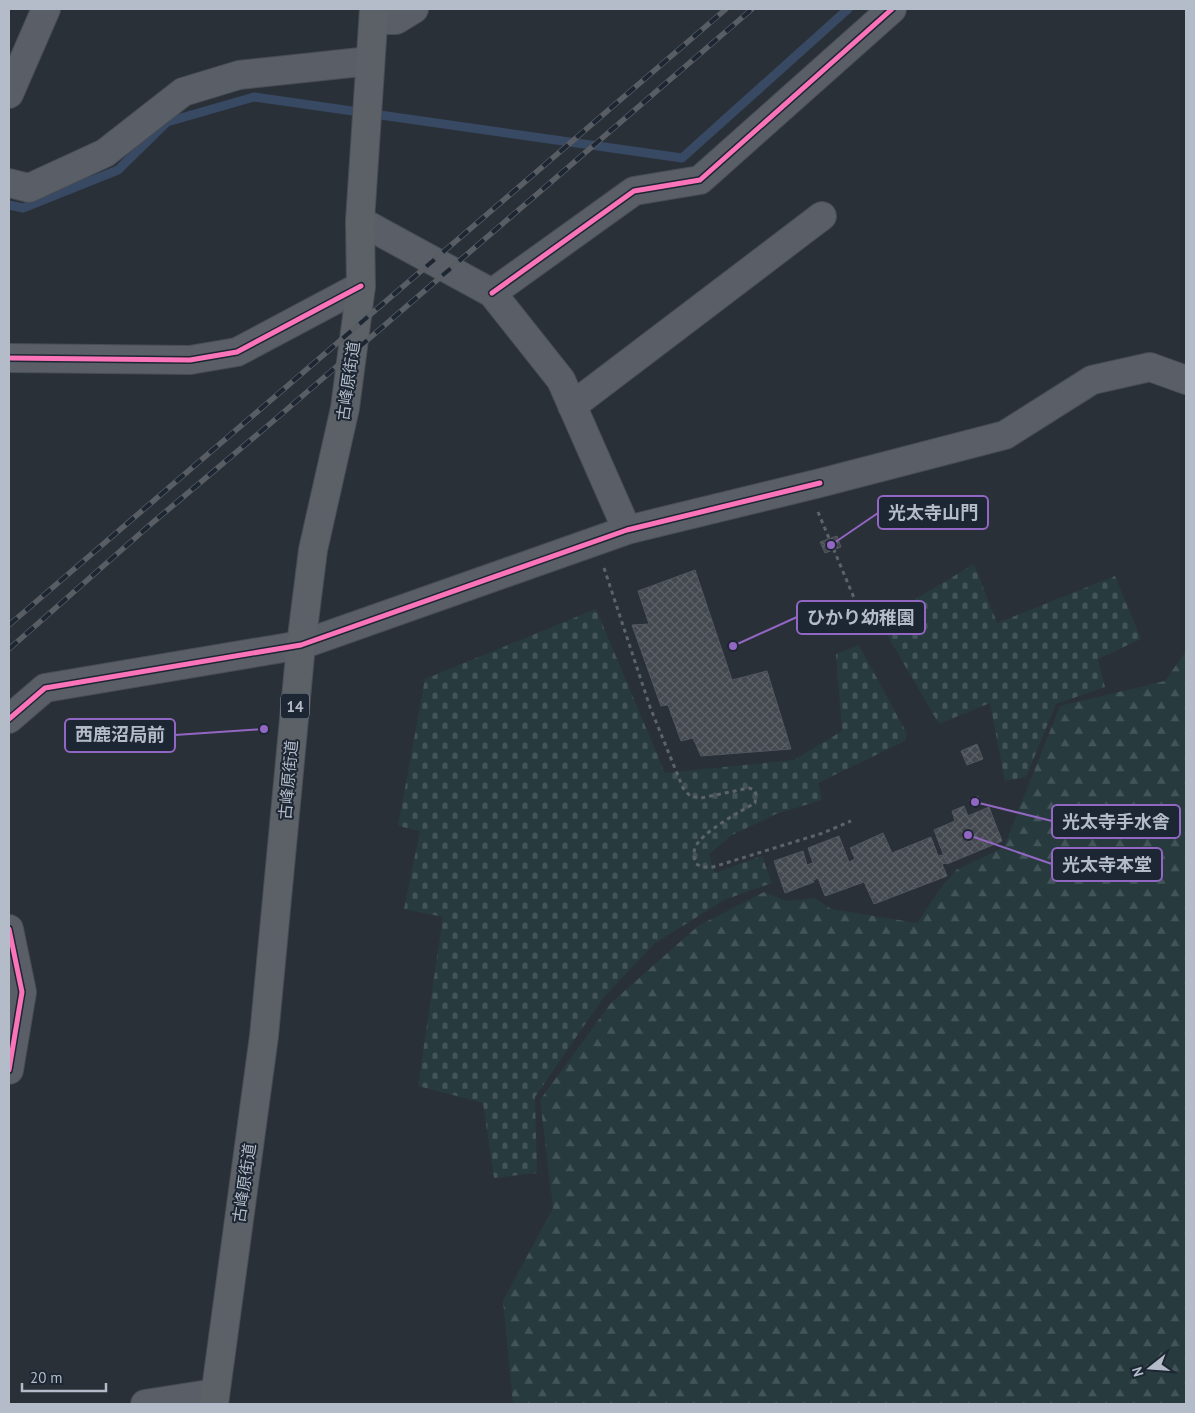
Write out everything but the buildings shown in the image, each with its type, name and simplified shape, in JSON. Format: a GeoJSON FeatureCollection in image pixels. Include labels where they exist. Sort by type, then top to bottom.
{"type":"FeatureCollection","features":[{"type":"Feature","properties":{"kind":"main road","name":"古峰原街道"},"geometry":{"type":"LineString","coordinates":[[215,1399],[264,1036],[301,645],[313,550],[345,408],[361,286],[360,221],[374,14]]}},
{"type":"Feature","properties":{"kind":"street"},"geometry":{"type":"LineString","coordinates":[[9,94],[46,9]]}},
{"type":"Feature","properties":{"kind":"street"},"geometry":{"type":"LineString","coordinates":[[374,14],[396,20],[414,9]]}},
{"type":"Feature","properties":{"kind":"street"},"geometry":{"type":"LineString","coordinates":[[492,293],[634,190],[700,180],[892,9]]}},
{"type":"Feature","properties":{"kind":"street"},"geometry":{"type":"LineString","coordinates":[[9,183],[29,188],[105,153],[184,92],[239,75],[370,61]]}},
{"type":"Feature","properties":{"kind":"street"},"geometry":{"type":"LineString","coordinates":[[572,406],[822,216]]}},
{"type":"Feature","properties":{"kind":"street"},"geometry":{"type":"LineString","coordinates":[[360,221],[492,293],[561,380],[627,530]]}},
{"type":"Feature","properties":{"kind":"street"},"geometry":{"type":"LineString","coordinates":[[9,358],[190,360],[237,352],[361,286]]}},
{"type":"Feature","properties":{"kind":"street"},"geometry":{"type":"LineString","coordinates":[[9,719],[45,688],[301,645],[627,530],[817,494],[1005,435],[1092,380],[1150,367],[1186,380]]}},
{"type":"Feature","properties":{"kind":"street"},"geometry":{"type":"LineString","coordinates":[[9,929],[22,992],[9,1070]]}},
{"type":"Feature","properties":{"kind":"street"},"geometry":{"type":"LineString","coordinates":[[145,1404],[215,1399]]}},
{"type":"Feature","properties":{"kind":"path"},"geometry":{"type":"LineString","coordinates":[[817,494],[857,605]]}},
{"type":"Feature","properties":{"kind":"path"},"geometry":{"type":"LineString","coordinates":[[595,541],[650,707],[683,788],[690,796],[701,798],[749,788],[754,790],[756,794],[755,803],[723,821],[695,846],[693,855],[696,864],[713,867],[823,833],[851,821]]}},
{"type":"Feature","properties":{"kind":"green space"},"geometry":{"type":"Polygon","coordinates":[[[974,564],[997,623],[1115,576],[1141,639],[1098,659],[1105,687],[1056,704],[1026,777],[1005,781],[990,703],[939,724],[879,621],[974,564]]]}},
{"type":"Feature","properties":{"kind":"green space"},"geometry":{"type":"Polygon","coordinates":[[[596,609],[665,773],[794,760],[842,731],[836,654],[859,645],[907,734],[905,741],[818,783],[822,800],[776,814],[732,835],[709,854],[715,873],[762,856],[772,883],[724,900],[654,944],[603,998],[535,1097],[537,1173],[494,1178],[483,1103],[418,1086],[443,917],[404,909],[420,831],[398,826],[425,679],[596,609]]]}},
{"type":"Feature","properties":{"kind":"green space"},"geometry":{"type":"Polygon","coordinates":[[[1186,651],[1186,1404],[513,1404],[503,1301],[553,1208],[540,1100],[611,1003],[698,926],[764,892],[786,901],[815,898],[831,909],[917,923],[940,889],[956,870],[1004,847],[1060,706],[1165,681],[1186,651]]]}},
{"type":"Feature","properties":{"kind":"waterway"},"geometry":{"type":"LineString","coordinates":[[9,205],[23,208],[118,170],[167,122],[254,97],[682,158],[848,9]]}},
{"type":"Feature","properties":{"kind":"railway"},"geometry":{"type":"LineString","coordinates":[[9,625],[726,9]]}},
{"type":"Feature","properties":{"kind":"railway"},"geometry":{"type":"LineString","coordinates":[[9,649],[151,524],[752,9]]}},
{"type":"Feature","properties":{"kind":"cycle path"},"geometry":{"type":"LineString","coordinates":[[492,293],[634,191],[700,180],[892,9]]}},
{"type":"Feature","properties":{"kind":"cycle path"},"geometry":{"type":"LineString","coordinates":[[9,358],[190,360],[237,352],[361,286]]}},
{"type":"Feature","properties":{"kind":"cycle path"},"geometry":{"type":"LineString","coordinates":[[9,719],[45,688],[301,645],[627,530],[820,483]]}},
{"type":"Feature","properties":{"kind":"cycle path"},"geometry":{"type":"LineString","coordinates":[[9,929],[22,992],[9,1070]]}},
{"type":"Feature","properties":{"kind":"place","name":"光太寺山門"},"geometry":{"type":"Point","coordinates":[831,545]}},
{"type":"Feature","properties":{"kind":"place","name":"ひかり幼稚園"},"geometry":{"type":"Point","coordinates":[733,646]}},
{"type":"Feature","properties":{"kind":"place","name":"西鹿沼局前"},"geometry":{"type":"Point","coordinates":[264,729]}},
{"type":"Feature","properties":{"kind":"place","name":"光太寺手水舎"},"geometry":{"type":"Point","coordinates":[975,802]}},
{"type":"Feature","properties":{"kind":"place","name":"光太寺本堂"},"geometry":{"type":"Point","coordinates":[968,835]}}]}
